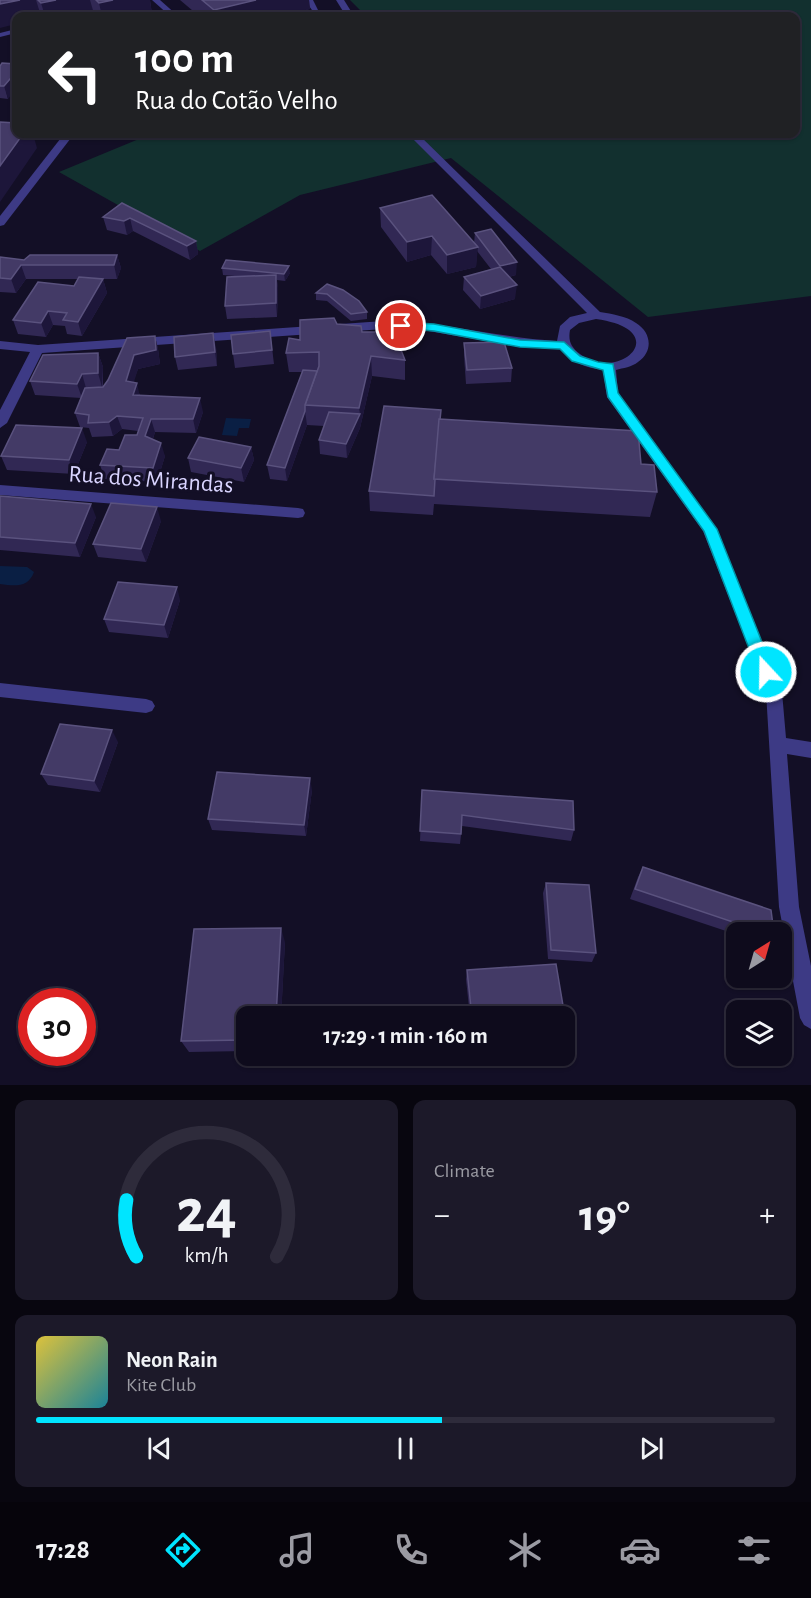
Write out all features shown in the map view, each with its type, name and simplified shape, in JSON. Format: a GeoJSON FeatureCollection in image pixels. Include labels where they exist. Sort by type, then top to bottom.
{"type":"FeatureCollection","features":[{"type":"Feature","properties":{"kind":"street"},"geometry":{"type":"LineString","coordinates":[[0,223],[66,138]]}},
{"type":"Feature","properties":{"kind":"street"},"geometry":{"type":"LineString","coordinates":[[417,138],[596,315]]}},
{"type":"Feature","properties":{"kind":"street"},"geometry":{"type":"LineString","coordinates":[[596,315],[615,318],[631,325],[639,332],[643,340],[643,348],[639,355],[621,365],[609,367],[597,366],[576,358],[561,338],[568,325],[585,316],[596,315]]}},
{"type":"Feature","properties":{"kind":"street"},"geometry":{"type":"LineString","coordinates":[[0,345],[38,349],[384,326],[417,326],[520,344],[564,345]]}},
{"type":"Feature","properties":{"kind":"street"},"geometry":{"type":"LineString","coordinates":[[0,423],[38,349]]}},
{"type":"Feature","properties":{"kind":"street"},"geometry":{"type":"LineString","coordinates":[[609,367],[612,394],[710,529],[774,692],[789,907],[811,1018]]}},
{"type":"Feature","properties":{"kind":"street","name":"Rua dos Mirandas"},"geometry":{"type":"LineString","coordinates":[[0,490],[298,513]]}},
{"type":"Feature","properties":{"kind":"street"},"geometry":{"type":"LineString","coordinates":[[0,690],[146,706]]}},
{"type":"Feature","properties":{"kind":"street"},"geometry":{"type":"LineString","coordinates":[[778,745],[811,750]]}},
{"type":"Feature","properties":{"kind":"lane"},"geometry":{"type":"LineString","coordinates":[[156,0],[170,12]]}},
{"type":"Feature","properties":{"kind":"green space"},"geometry":{"type":"Polygon","coordinates":[[[350,0],[811,0],[811,296],[648,317],[451,158],[300,195],[200,251],[59,172],[141,138],[800,138],[800,12],[362,12],[350,0]]]}},
{"type":"Feature","properties":{"kind":"water"},"geometry":{"type":"Polygon","coordinates":[[[226,418],[251,419],[249,428],[239,428],[237,436],[222,435],[226,418]]]}},
{"type":"Feature","properties":{"kind":"water"},"geometry":{"type":"Polygon","coordinates":[[[0,566],[27,567],[34,572],[28,581],[20,585],[0,584],[0,566]]]}},
{"type":"Feature","properties":{"kind":"building"},"geometry":{"type":"Polygon","coordinates":[[[0,0],[20,0],[0,4],[0,0]]]}},
{"type":"Feature","properties":{"kind":"building"},"geometry":{"type":"Polygon","coordinates":[[[38,0],[56,0],[41,3],[38,0]]]}},
{"type":"Feature","properties":{"kind":"building"},"geometry":{"type":"Polygon","coordinates":[[[96,0],[113,0],[99,3],[96,0]]]}},
{"type":"Feature","properties":{"kind":"building"},"geometry":{"type":"Polygon","coordinates":[[[202,0],[256,0],[214,10],[202,0]]]}},
{"type":"Feature","properties":{"kind":"building"},"geometry":{"type":"Polygon","coordinates":[[[2,63],[12,64],[12,77],[4,86],[0,86],[2,63]]]}},
{"type":"Feature","properties":{"kind":"building"},"geometry":{"type":"Polygon","coordinates":[[[0,122],[12,123],[12,138],[20,138],[0,166],[0,122]]]}},
{"type":"Feature","properties":{"kind":"building"},"geometry":{"type":"Polygon","coordinates":[[[432,195],[478,247],[447,255],[432,236],[407,242],[380,208],[432,195]]]}},
{"type":"Feature","properties":{"kind":"building"},"geometry":{"type":"Polygon","coordinates":[[[122,203],[196,241],[187,246],[130,218],[124,221],[103,217],[122,203]]]}},
{"type":"Feature","properties":{"kind":"building"},"geometry":{"type":"Polygon","coordinates":[[[491,229],[517,262],[500,266],[475,233],[491,229]]]}},
{"type":"Feature","properties":{"kind":"building"},"geometry":{"type":"Polygon","coordinates":[[[30,255],[117,255],[114,265],[21,265],[11,279],[0,278],[0,257],[24,260],[30,255]]]}},
{"type":"Feature","properties":{"kind":"building"},"geometry":{"type":"Polygon","coordinates":[[[226,260],[289,266],[284,274],[222,268],[226,260]]]}},
{"type":"Feature","properties":{"kind":"building"},"geometry":{"type":"Polygon","coordinates":[[[500,267],[517,285],[481,296],[464,277],[500,267]]]}},
{"type":"Feature","properties":{"kind":"building"},"geometry":{"type":"Polygon","coordinates":[[[276,275],[276,303],[225,306],[227,277],[276,275]]]}},
{"type":"Feature","properties":{"kind":"building"},"geometry":{"type":"Polygon","coordinates":[[[79,277],[103,279],[78,322],[63,320],[67,313],[48,311],[41,323],[13,320],[38,282],[74,286],[79,277]]]}},
{"type":"Feature","properties":{"kind":"building"},"geometry":{"type":"Polygon","coordinates":[[[327,284],[343,290],[359,301],[367,312],[351,314],[327,294],[316,293],[327,284]]]}},
{"type":"Feature","properties":{"kind":"building"},"geometry":{"type":"Polygon","coordinates":[[[334,318],[337,324],[361,326],[362,332],[394,332],[405,360],[371,356],[359,408],[305,405],[319,366],[319,352],[286,353],[289,338],[300,340],[300,320],[334,318]]]}},
{"type":"Feature","properties":{"kind":"building"},"geometry":{"type":"Polygon","coordinates":[[[270,331],[272,350],[233,354],[231,335],[270,331]]]}},
{"type":"Feature","properties":{"kind":"building"},"geometry":{"type":"Polygon","coordinates":[[[213,333],[215,352],[175,357],[174,337],[213,333]]]}},
{"type":"Feature","properties":{"kind":"building"},"geometry":{"type":"Polygon","coordinates":[[[155,336],[156,350],[134,355],[126,381],[137,383],[133,395],[200,398],[193,419],[151,419],[145,436],[161,443],[153,468],[100,465],[107,449],[119,450],[125,435],[137,435],[143,418],[117,416],[109,422],[88,423],[89,415],[75,413],[85,388],[103,387],[127,338],[155,336]]]}},
{"type":"Feature","properties":{"kind":"building"},"geometry":{"type":"Polygon","coordinates":[[[504,342],[512,368],[467,370],[464,343],[504,342]]]}},
{"type":"Feature","properties":{"kind":"building"},"geometry":{"type":"Polygon","coordinates":[[[98,353],[98,373],[82,374],[77,384],[30,381],[43,355],[98,353]]]}},
{"type":"Feature","properties":{"kind":"building"},"geometry":{"type":"Polygon","coordinates":[[[303,370],[317,371],[285,468],[267,465],[303,370]]]}},
{"type":"Feature","properties":{"kind":"building"},"geometry":{"type":"Polygon","coordinates":[[[384,406],[441,410],[434,496],[369,491],[384,406]]]}},
{"type":"Feature","properties":{"kind":"building"},"geometry":{"type":"Polygon","coordinates":[[[329,412],[360,414],[346,444],[319,440],[329,412]]]}},
{"type":"Feature","properties":{"kind":"building"},"geometry":{"type":"Polygon","coordinates":[[[439,419],[638,431],[641,464],[654,465],[657,492],[434,479],[439,419]]]}},
{"type":"Feature","properties":{"kind":"building"},"geometry":{"type":"Polygon","coordinates":[[[16,425],[82,428],[69,460],[1,456],[16,425]]]}},
{"type":"Feature","properties":{"kind":"building"},"geometry":{"type":"Polygon","coordinates":[[[199,437],[251,447],[241,468],[188,458],[199,437]]]}},
{"type":"Feature","properties":{"kind":"building"},"geometry":{"type":"Polygon","coordinates":[[[0,496],[91,504],[75,543],[0,537],[0,496]]]}},
{"type":"Feature","properties":{"kind":"building"},"geometry":{"type":"Polygon","coordinates":[[[111,503],[157,507],[141,549],[93,544],[111,503]]]}},
{"type":"Feature","properties":{"kind":"building"},"geometry":{"type":"Polygon","coordinates":[[[118,582],[177,587],[164,625],[104,619],[118,582]]]}},
{"type":"Feature","properties":{"kind":"building"},"geometry":{"type":"Polygon","coordinates":[[[60,724],[112,730],[94,781],[41,774],[60,724]]]}},
{"type":"Feature","properties":{"kind":"building"},"geometry":{"type":"Polygon","coordinates":[[[217,772],[310,778],[304,825],[208,819],[217,772]]]}},
{"type":"Feature","properties":{"kind":"building"},"geometry":{"type":"Polygon","coordinates":[[[422,790],[573,801],[574,830],[462,815],[461,834],[420,831],[422,790]]]}},
{"type":"Feature","properties":{"kind":"building"},"geometry":{"type":"Polygon","coordinates":[[[643,867],[771,910],[773,922],[733,922],[635,889],[643,867]]]}},
{"type":"Feature","properties":{"kind":"building"},"geometry":{"type":"Polygon","coordinates":[[[546,883],[589,885],[596,953],[551,950],[546,883]]]}},
{"type":"Feature","properties":{"kind":"building"},"geometry":{"type":"Polygon","coordinates":[[[281,928],[277,1006],[236,1006],[236,1040],[181,1041],[194,929],[281,928]]]}},
{"type":"Feature","properties":{"kind":"building"},"geometry":{"type":"Polygon","coordinates":[[[556,964],[563,1006],[471,1006],[467,970],[556,964]]]}},
{"type":"Feature","properties":{"kind":"route"},"geometry":{"type":"LineString","coordinates":[[401,326],[434,328],[520,344],[564,345],[568,352],[586,363],[609,367],[612,394],[710,529],[766,672]]}}]}
